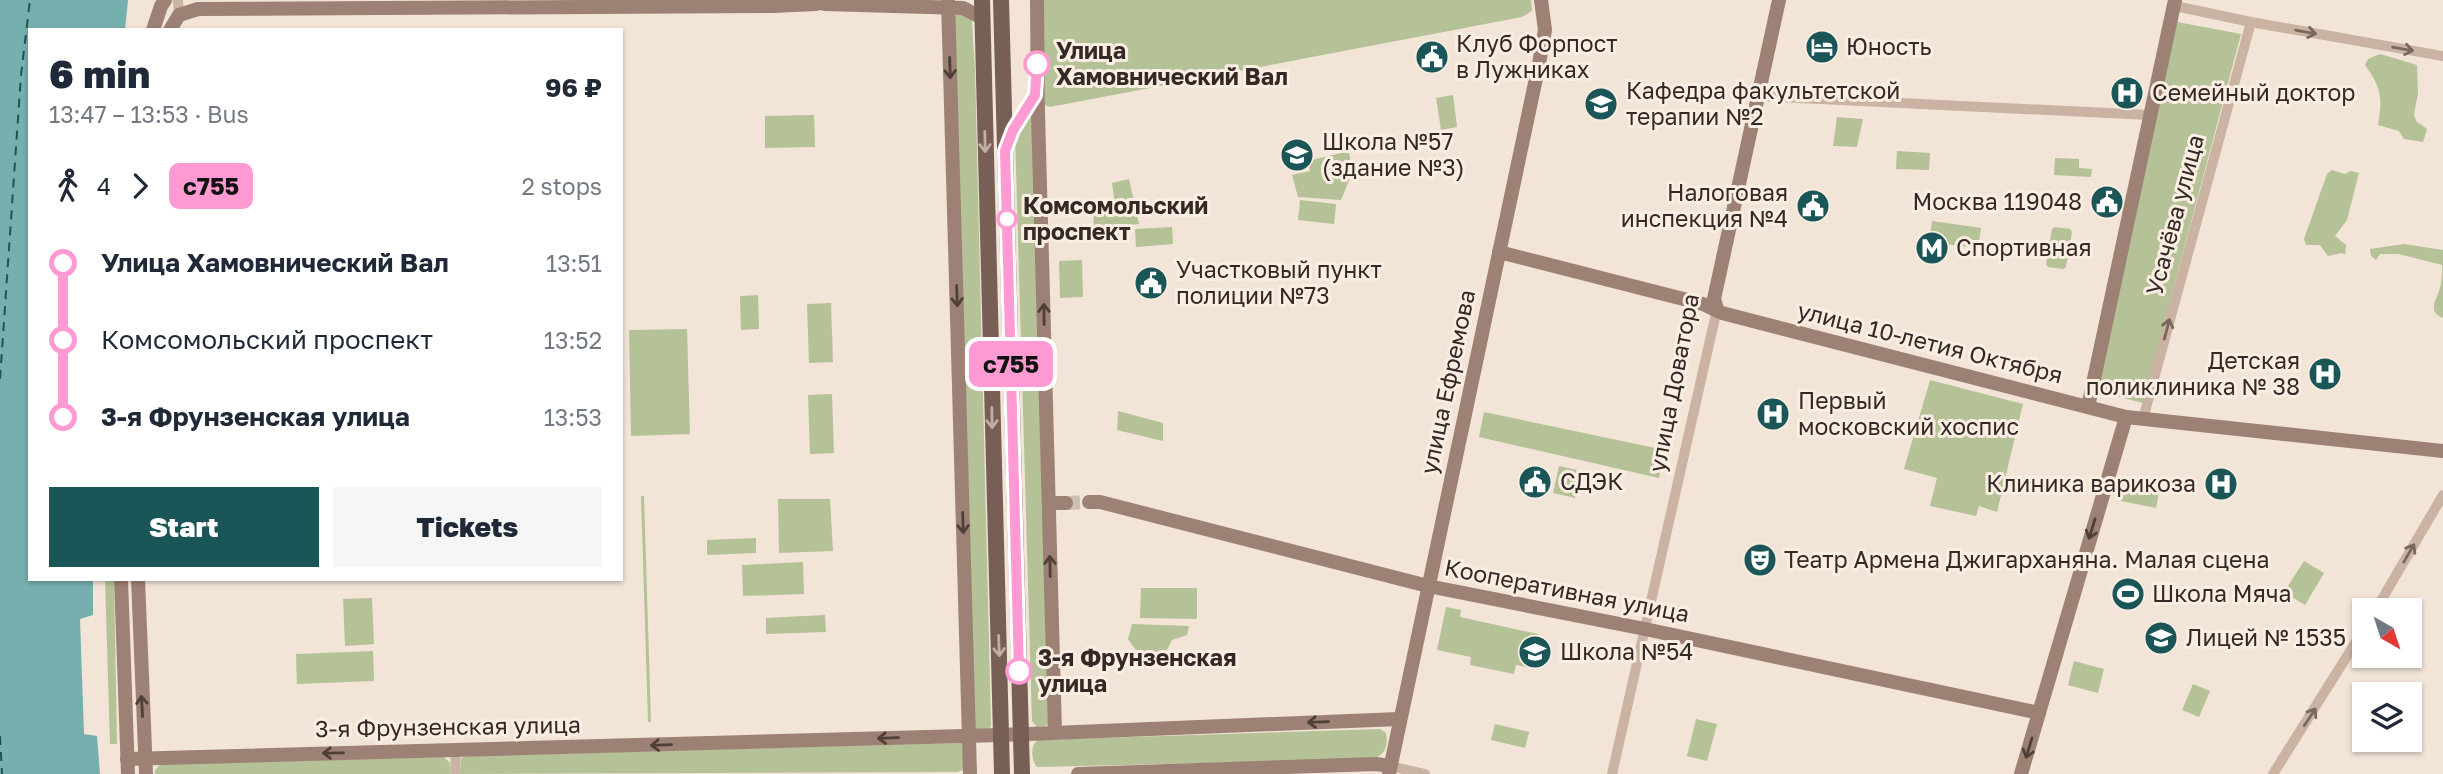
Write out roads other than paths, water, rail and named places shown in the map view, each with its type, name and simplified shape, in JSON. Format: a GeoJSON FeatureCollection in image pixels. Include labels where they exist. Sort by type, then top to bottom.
{"type":"FeatureCollection","features":[{"type":"Feature","properties":{"kind":"main road"},"geometry":{"type":"LineString","coordinates":[[982,0],[1002,774]]}},
{"type":"Feature","properties":{"kind":"main road"},"geometry":{"type":"LineString","coordinates":[[1002,0],[1021,774]]}},
{"type":"Feature","properties":{"kind":"street"},"geometry":{"type":"LineString","coordinates":[[171,28],[179,15],[178,0]]}},
{"type":"Feature","properties":{"kind":"street"},"geometry":{"type":"LineString","coordinates":[[816,4],[832,0]]}},
{"type":"Feature","properties":{"kind":"street"},"geometry":{"type":"LineString","coordinates":[[1037,0],[1055,732]]}},
{"type":"Feature","properties":{"kind":"street","name":"улица Ефремова"},"geometry":{"type":"LineString","coordinates":[[1389,770],[1545,30],[1541,0]]}},
{"type":"Feature","properties":{"kind":"street","name":"улица Доватора"},"geometry":{"type":"LineString","coordinates":[[1612,774],[1717,309],[1714,299],[1779,0]]}},
{"type":"Feature","properties":{"kind":"street"},"geometry":{"type":"LineString","coordinates":[[154,28],[162,2],[179,15]]}},
{"type":"Feature","properties":{"kind":"street"},"geometry":{"type":"LineString","coordinates":[[2175,3],[2251,22],[2443,56]]}},
{"type":"Feature","properties":{"kind":"street","name":"Усачёва улица"},"geometry":{"type":"LineString","coordinates":[[2088,407],[2175,3]]}},
{"type":"Feature","properties":{"kind":"street"},"geometry":{"type":"LineString","coordinates":[[179,15],[198,9],[948,4],[982,18]]}},
{"type":"Feature","properties":{"kind":"street"},"geometry":{"type":"LineString","coordinates":[[948,4],[970,774]]}},
{"type":"Feature","properties":{"kind":"street","name":"Усачёва улица"},"geometry":{"type":"LineString","coordinates":[[2143,419],[2251,22]]}},
{"type":"Feature","properties":{"kind":"street"},"geometry":{"type":"LineString","coordinates":[[1005,151],[1013,130],[1035,95],[1038,82]]}},
{"type":"Feature","properties":{"kind":"street"},"geometry":{"type":"LineString","coordinates":[[1759,96],[2149,115]]}},
{"type":"Feature","properties":{"kind":"street","name":"улица 10-летия Октября"},"geometry":{"type":"LineString","coordinates":[[1499,252],[1717,309],[1735,317],[2126,417],[2442,451]]}},
{"type":"Feature","properties":{"kind":"street"},"geometry":{"type":"LineString","coordinates":[[2021,774],[2126,417]]}},
{"type":"Feature","properties":{"kind":"street"},"geometry":{"type":"LineString","coordinates":[[2383,598],[2443,495]]}},
{"type":"Feature","properties":{"kind":"street","name":"Кооперативная улица"},"geometry":{"type":"LineString","coordinates":[[1089,502],[1100,502],[1428,586],[2039,713]]}},
{"type":"Feature","properties":{"kind":"street"},"geometry":{"type":"LineString","coordinates":[[1049,503],[1066,503]]}},
{"type":"Feature","properties":{"kind":"street"},"geometry":{"type":"LineString","coordinates":[[121,581],[128,774]]}},
{"type":"Feature","properties":{"kind":"street"},"geometry":{"type":"LineString","coordinates":[[138,581],[146,774]]}},
{"type":"Feature","properties":{"kind":"street"},"geometry":{"type":"LineString","coordinates":[[2273,774],[2352,648]]}},
{"type":"Feature","properties":{"kind":"street","name":"3-я Фрунзенская улица"},"geometry":{"type":"LineString","coordinates":[[127,759],[970,736],[1399,719]]}},
{"type":"Feature","properties":{"kind":"street"},"geometry":{"type":"LineString","coordinates":[[455,750],[456,774]]}},
{"type":"Feature","properties":{"kind":"street"},"geometry":{"type":"LineString","coordinates":[[1078,774],[1376,764],[1389,770],[1425,774]]}},
{"type":"Feature","properties":{"kind":"water"},"geometry":{"type":"Polygon","coordinates":[[[0,0],[128,0],[125,28],[28,28],[28,581],[93,581],[93,615],[80,619],[84,734],[97,736],[100,774],[0,774],[0,0]]]}},
{"type":"Feature","properties":{"kind":"tunnel"},"geometry":{"type":"LineString","coordinates":[[1066,503],[1089,502]]}},
{"type":"Feature","properties":{"kind":"place","name":"Юность"},"geometry":{"type":"Point","coordinates":[1822,47]}},
{"type":"Feature","properties":{"kind":"place","name":"Клуб Форпост в Лужниках"},"geometry":{"type":"Point","coordinates":[1432,57]}},
{"type":"Feature","properties":{"kind":"place","name":"Улица Хамовнический Вал"},"geometry":{"type":"Point","coordinates":[1037,64]}},
{"type":"Feature","properties":{"kind":"place","name":"Семейный доктор"},"geometry":{"type":"Point","coordinates":[2127,93]}},
{"type":"Feature","properties":{"kind":"place","name":"Кафедра факультетской терапии №2"},"geometry":{"type":"Point","coordinates":[1601,104]}},
{"type":"Feature","properties":{"kind":"place","name":"Школа №57 (здание №3)"},"geometry":{"type":"Point","coordinates":[1297,155]}},
{"type":"Feature","properties":{"kind":"place","name":"Москва 119048"},"geometry":{"type":"Point","coordinates":[2107,202]}},
{"type":"Feature","properties":{"kind":"place","name":"Налоговая инспекция №4"},"geometry":{"type":"Point","coordinates":[1813,206]}},
{"type":"Feature","properties":{"kind":"place","name":"Комсомольский проспект"},"geometry":{"type":"Point","coordinates":[1007,219]}},
{"type":"Feature","properties":{"kind":"place","name":"Спортивная"},"geometry":{"type":"Point","coordinates":[1932,248]}},
{"type":"Feature","properties":{"kind":"place","name":"Участковый пункт полиции №73"},"geometry":{"type":"Point","coordinates":[1151,283]}},
{"type":"Feature","properties":{"kind":"place","name":"Детская поликлиника № 38"},"geometry":{"type":"Point","coordinates":[2325,374]}},
{"type":"Feature","properties":{"kind":"place","name":"Первый московский хоспис"},"geometry":{"type":"Point","coordinates":[1773,414]}},
{"type":"Feature","properties":{"kind":"place","name":"СДЭК"},"geometry":{"type":"Point","coordinates":[1535,482]}},
{"type":"Feature","properties":{"kind":"place","name":"Клиника варикоза"},"geometry":{"type":"Point","coordinates":[2221,484]}},
{"type":"Feature","properties":{"kind":"place","name":"Театр Армена Джигарханяна. Малая сцена"},"geometry":{"type":"Point","coordinates":[1760,560]}},
{"type":"Feature","properties":{"kind":"place","name":"Школа Мяча"},"geometry":{"type":"Point","coordinates":[2128,594]}},
{"type":"Feature","properties":{"kind":"place","name":"Лицей № 1535"},"geometry":{"type":"Point","coordinates":[2161,638]}},
{"type":"Feature","properties":{"kind":"place","name":"Школа №54"},"geometry":{"type":"Point","coordinates":[1535,652]}},
{"type":"Feature","properties":{"kind":"place","name":"3-я Фрунзенская улица"},"geometry":{"type":"Point","coordinates":[1019,671]}}]}
